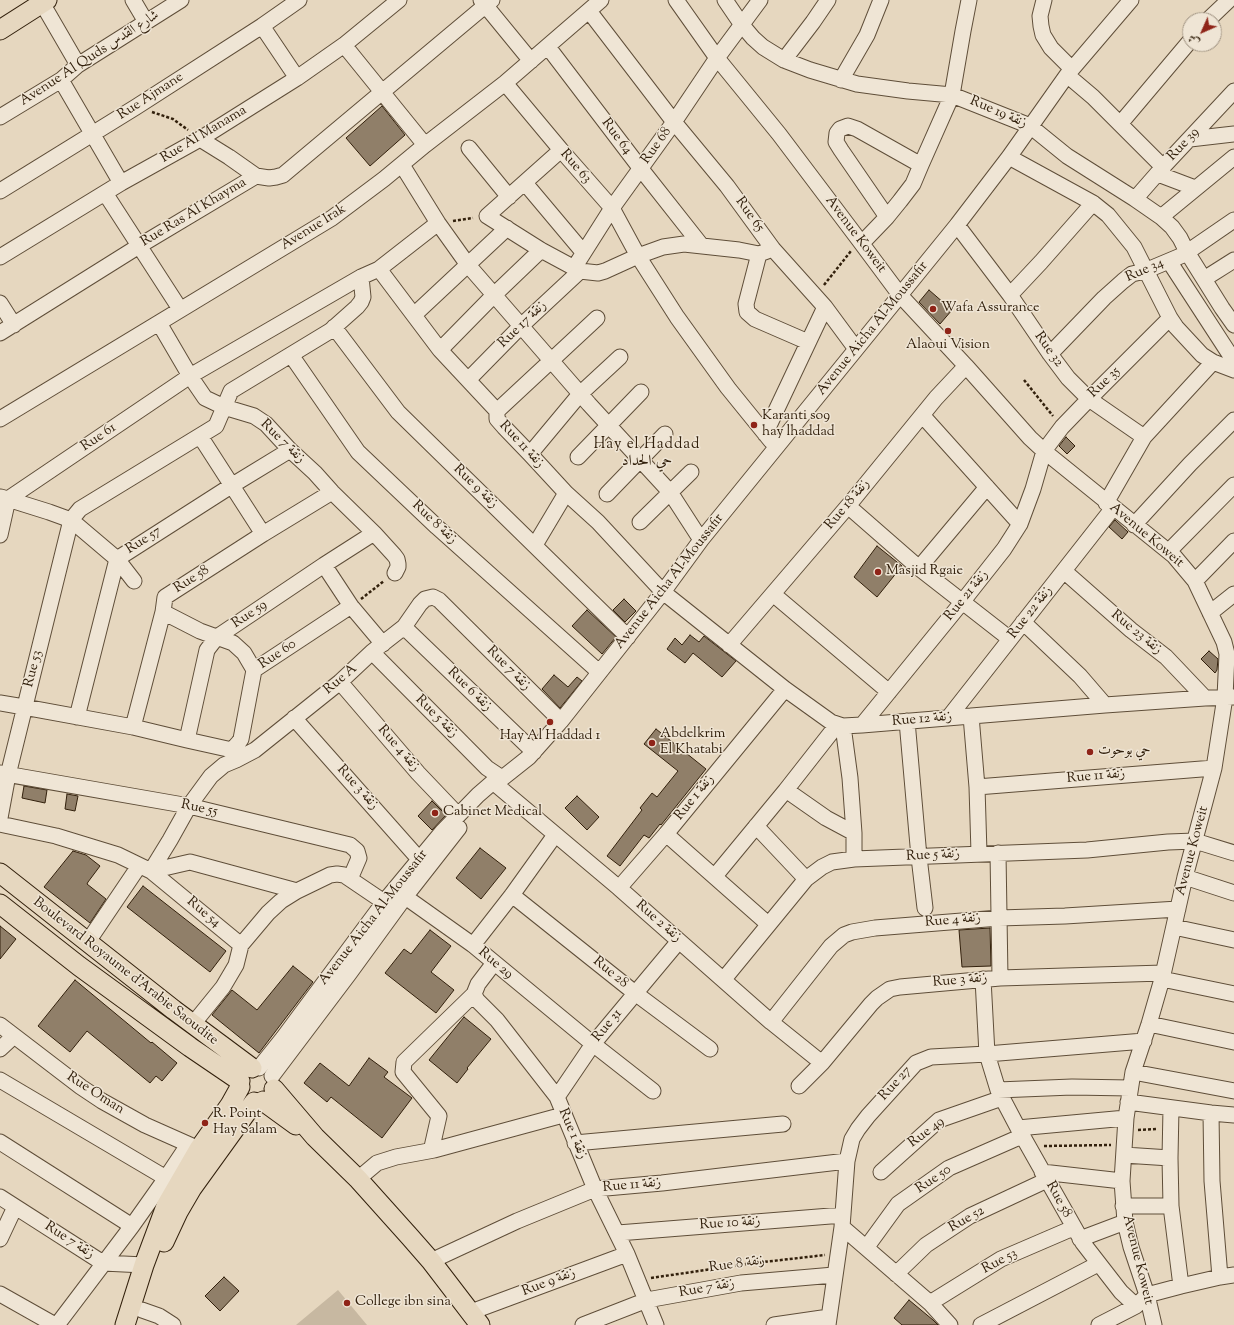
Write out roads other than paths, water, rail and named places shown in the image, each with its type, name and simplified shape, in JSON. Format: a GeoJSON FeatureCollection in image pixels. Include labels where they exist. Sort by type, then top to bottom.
{"type":"FeatureCollection","features":[{"type":"Feature","properties":{"kind":"main road"},"geometry":{"type":"LineString","coordinates":[[0,30],[45,1]]}},
{"type":"Feature","properties":{"kind":"main road","name":"Boulevard Royaume d'Arabie Saoudite"},"geometry":{"type":"LineString","coordinates":[[0,874],[193,1024],[315,1137],[358,1179],[431,1261],[475,1319]]}},
{"type":"Feature","properties":{"kind":"main road"},"geometry":{"type":"LineString","coordinates":[[1,904],[19,890]]}},
{"type":"Feature","properties":{"kind":"main road","name":"Boulevard Royaume d'Arabie Saoudite"},"geometry":{"type":"LineString","coordinates":[[1,904],[79,966],[184,1042],[257,1084]]}},
{"type":"Feature","properties":{"kind":"main road","name":"Avenue Aicha Al-Moussafir"},"geometry":{"type":"LineString","coordinates":[[125,1325],[144,1265],[166,1206],[193,1147],[230,1105],[257,1084]]}},
{"type":"Feature","properties":{"kind":"main road","name":"Avenue Aicha Al-Moussafir"},"geometry":{"type":"LineString","coordinates":[[140,1317],[163,1245],[178,1212],[257,1084]]}},
{"type":"Feature","properties":{"kind":"street"},"geometry":{"type":"LineString","coordinates":[[133,0],[146,22]]}},
{"type":"Feature","properties":{"kind":"street","name":"Avenue Al Quds شارع القدس"},"geometry":{"type":"LineString","coordinates":[[0,117],[61,80],[78,65],[181,0]]}},
{"type":"Feature","properties":{"kind":"street","name":"Rue Ajmane"},"geometry":{"type":"LineString","coordinates":[[0,191],[136,107],[262,26],[299,0]]}},
{"type":"Feature","properties":{"kind":"street","name":"Rue Al Manama"},"geometry":{"type":"LineString","coordinates":[[0,257],[121,183],[200,139],[298,78],[344,45],[399,0]]}},
{"type":"Feature","properties":{"kind":"street","name":"Avenue Irak"},"geometry":{"type":"LineString","coordinates":[[0,418],[332,218],[384,180],[425,145],[505,83],[601,0]]}},
{"type":"Feature","properties":{"kind":"street","name":"Avenue Koweit"},"geometry":{"type":"LineString","coordinates":[[676,0],[717,58],[779,134],[861,241],[900,295],[1030,438],[1182,565],[1195,581],[1224,642],[1231,650],[1230,697],[1214,768],[1185,877],[1162,976],[1144,1041],[1133,1072],[1129,1095],[1122,1181],[1126,1249],[1147,1295],[1154,1325]]}},
{"type":"Feature","properties":{"kind":"street","name":"Rue 19 زنقة"},"geometry":{"type":"LineString","coordinates":[[725,0],[741,26],[763,47],[784,60],[841,80],[874,86],[952,95],[1030,126],[1067,156],[1135,199],[1161,217],[1172,227],[1204,279],[1228,305],[1234,324]]}},
{"type":"Feature","properties":{"kind":"street","name":"Rue 68"},"geometry":{"type":"LineString","coordinates":[[583,252],[717,58],[760,0]]}},
{"type":"Feature","properties":{"kind":"street"},"geometry":{"type":"LineString","coordinates":[[784,60],[828,0]]}},
{"type":"Feature","properties":{"kind":"street"},"geometry":{"type":"LineString","coordinates":[[841,80],[867,35],[881,0]]}},
{"type":"Feature","properties":{"kind":"street"},"geometry":{"type":"LineString","coordinates":[[861,241],[887,217],[900,202],[913,184],[922,165],[952,95],[969,0]]}},
{"type":"Feature","properties":{"kind":"street"},"geometry":{"type":"LineString","coordinates":[[1044,0],[1040,16],[1040,26],[1043,35],[1069,72],[1120,124],[1160,171],[1195,188]]}},
{"type":"Feature","properties":{"kind":"street","name":"Avenue Aicha Al-Moussafir"},"geometry":{"type":"LineString","coordinates":[[257,1084],[349,974],[419,859],[458,815],[534,752],[561,721],[663,592],[701,540],[957,225],[1009,157],[1069,72],[1131,0]]}},
{"type":"Feature","properties":{"kind":"street"},"geometry":{"type":"LineString","coordinates":[[1216,12],[1229,0]]}},
{"type":"Feature","properties":{"kind":"street"},"geometry":{"type":"LineString","coordinates":[[45,1],[78,65]]}},
{"type":"Feature","properties":{"kind":"street"},"geometry":{"type":"LineString","coordinates":[[486,2],[531,61]]}},
{"type":"Feature","properties":{"kind":"street","name":"Rue Ras Al Khayma"},"geometry":{"type":"LineString","coordinates":[[0,333],[139,246],[256,176],[269,178],[283,175],[486,2]]}},
{"type":"Feature","properties":{"kind":"street","name":"Rue 65"},"geometry":{"type":"LineString","coordinates":[[589,11],[674,122],[727,186],[773,249],[820,301],[856,349]]}},
{"type":"Feature","properties":{"kind":"street"},"geometry":{"type":"LineString","coordinates":[[262,26],[298,78]]}},
{"type":"Feature","properties":{"kind":"street"},"geometry":{"type":"LineString","coordinates":[[344,45],[425,145]]}},
{"type":"Feature","properties":{"kind":"street","name":"Rue 64"},"geometry":{"type":"LineString","coordinates":[[548,47],[701,245]]}},
{"type":"Feature","properties":{"kind":"street"},"geometry":{"type":"LineString","coordinates":[[1120,124],[1182,50]]}},
{"type":"Feature","properties":{"kind":"street"},"geometry":{"type":"LineString","coordinates":[[61,80],[121,183]]}},
{"type":"Feature","properties":{"kind":"street","name":"Rue 63"},"geometry":{"type":"LineString","coordinates":[[505,83],[612,208],[638,256],[677,317],[728,388],[776,448]]}},
{"type":"Feature","properties":{"kind":"street","name":"Rue 39"},"geometry":{"type":"LineString","coordinates":[[1135,199],[1234,91]]}},
{"type":"Feature","properties":{"kind":"street"},"geometry":{"type":"LineString","coordinates":[[887,217],[836,142],[837,133],[840,129],[848,126],[857,129],[922,165]]}},
{"type":"Feature","properties":{"kind":"street"},"geometry":{"type":"LineString","coordinates":[[1190,139],[1234,134]]}},
{"type":"Feature","properties":{"kind":"street"},"geometry":{"type":"LineString","coordinates":[[200,139],[256,176]]}},
{"type":"Feature","properties":{"kind":"street"},"geometry":{"type":"LineString","coordinates":[[469,148],[509,197]]}},
{"type":"Feature","properties":{"kind":"street"},"geometry":{"type":"LineString","coordinates":[[561,150],[488,216],[541,250],[577,270],[592,273],[606,271],[638,256],[663,247],[674,245],[701,245],[759,254],[773,249]]}},
{"type":"Feature","properties":{"kind":"street"},"geometry":{"type":"LineString","coordinates":[[1161,217],[1234,156]]}},
{"type":"Feature","properties":{"kind":"street"},"geometry":{"type":"LineString","coordinates":[[1009,157],[1093,203],[1108,215],[1134,247],[1170,318],[1202,355],[1212,362],[1234,370]]}},
{"type":"Feature","properties":{"kind":"street"},"geometry":{"type":"LineString","coordinates":[[402,165],[438,223],[468,265],[608,426],[670,492],[701,540]]}},
{"type":"Feature","properties":{"kind":"street"},"geometry":{"type":"LineString","coordinates":[[525,183],[583,252]]}},
{"type":"Feature","properties":{"kind":"street"},"geometry":{"type":"LineString","coordinates":[[105,193],[180,309]]}},
{"type":"Feature","properties":{"kind":"street"},"geometry":{"type":"LineString","coordinates":[[1010,295],[1093,203]]}},
{"type":"Feature","properties":{"kind":"street","name":"Rue 34"},"geometry":{"type":"LineString","coordinates":[[1050,354],[1104,298],[1132,274],[1145,271],[1184,255],[1234,220]]}},
{"type":"Feature","properties":{"kind":"street","name":"Rue 61"},"geometry":{"type":"LineString","coordinates":[[4,498],[190,376],[379,268],[438,223]]}},
{"type":"Feature","properties":{"kind":"street","name":"Rue 32"},"geometry":{"type":"LineString","coordinates":[[957,225],[1010,295],[1068,378],[1089,399],[1144,437]]}},
{"type":"Feature","properties":{"kind":"street"},"geometry":{"type":"LineString","coordinates":[[414,315],[507,228]]}},
{"type":"Feature","properties":{"kind":"street"},"geometry":{"type":"LineString","coordinates":[[440,350],[541,250]]}},
{"type":"Feature","properties":{"kind":"street","name":"Rue 17 زنقة"},"geometry":{"type":"LineString","coordinates":[[468,380],[577,270],[583,252]]}},
{"type":"Feature","properties":{"kind":"street"},"geometry":{"type":"LineString","coordinates":[[759,254],[746,304],[747,312],[755,318],[808,342]]}},
{"type":"Feature","properties":{"kind":"street"},"geometry":{"type":"LineString","coordinates":[[1204,279],[1234,260]]}},
{"type":"Feature","properties":{"kind":"street"},"geometry":{"type":"LineString","coordinates":[[1168,261],[1234,361]]}},
{"type":"Feature","properties":{"kind":"street","name":"Rue 11 زنقة"},"geometry":{"type":"LineString","coordinates":[[379,268],[440,350],[497,411],[497,419],[504,427],[566,493],[598,522],[663,592]]}},
{"type":"Feature","properties":{"kind":"street"},"geometry":{"type":"LineString","coordinates":[[71,520],[80,509],[216,426],[231,391],[334,327],[357,308],[362,297],[361,278]]}},
{"type":"Feature","properties":{"kind":"street"},"geometry":{"type":"LineString","coordinates":[[765,434],[808,342],[820,301]]}},
{"type":"Feature","properties":{"kind":"street"},"geometry":{"type":"LineString","coordinates":[[0,303],[14,325]]}},
{"type":"Feature","properties":{"kind":"street"},"geometry":{"type":"LineString","coordinates":[[497,411],[597,318]]}},
{"type":"Feature","properties":{"kind":"street","name":"Rue 35"},"geometry":{"type":"LineString","coordinates":[[1044,451],[1062,427],[1170,318]]}},
{"type":"Feature","properties":{"kind":"street","name":"Rue 7 زنقة"},"geometry":{"type":"LineString","coordinates":[[159,323],[190,376],[206,398],[224,407],[254,416],[266,424],[290,450],[315,473],[332,492],[374,533],[397,559],[398,567],[395,573]]}},
{"type":"Feature","properties":{"kind":"street","name":"Rue 9 زنقة"},"geometry":{"type":"LineString","coordinates":[[334,327],[398,412],[628,637]]}},
{"type":"Feature","properties":{"kind":"street","name":"Rue 8 زنقة"},"geometry":{"type":"LineString","coordinates":[[291,355],[358,452],[437,527],[599,672]]}},
{"type":"Feature","properties":{"kind":"street"},"geometry":{"type":"LineString","coordinates":[[530,454],[580,394],[620,357]]}},
{"type":"Feature","properties":{"kind":"street","name":"Rue 22 زنقة"},"geometry":{"type":"LineString","coordinates":[[949,717],[1064,571],[1110,505],[1144,437],[1212,362]]}},
{"type":"Feature","properties":{"kind":"street","name":"Rue 18 زنقة"},"geometry":{"type":"LineString","coordinates":[[729,645],[848,506],[936,398],[966,366]]}},
{"type":"Feature","properties":{"kind":"street"},"geometry":{"type":"LineString","coordinates":[[578,457],[642,392]]}},
{"type":"Feature","properties":{"kind":"street"},"geometry":{"type":"LineString","coordinates":[[922,415],[1020,524]]}},
{"type":"Feature","properties":{"kind":"street"},"geometry":{"type":"LineString","coordinates":[[1134,524],[1190,464],[1234,420]]}},
{"type":"Feature","properties":{"kind":"street"},"geometry":{"type":"LineString","coordinates":[[607,494],[665,434]]}},
{"type":"Feature","properties":{"kind":"street"},"geometry":{"type":"LineString","coordinates":[[200,436],[263,534]]}},
{"type":"Feature","properties":{"kind":"street","name":"Rue 57"},"geometry":{"type":"LineString","coordinates":[[77,717],[117,559],[290,450]]}},
{"type":"Feature","properties":{"kind":"street","name":"Rue 21 زنقة"},"geometry":{"type":"LineString","coordinates":[[862,725],[1004,549],[1020,524],[1033,489],[1044,451]]}},
{"type":"Feature","properties":{"kind":"street"},"geometry":{"type":"LineString","coordinates":[[640,522],[691,472]]}},
{"type":"Feature","properties":{"kind":"street"},"geometry":{"type":"LineString","coordinates":[[1168,552],[1234,485]]}},
{"type":"Feature","properties":{"kind":"street"},"geometry":{"type":"LineString","coordinates":[[919,568],[987,487]]}},
{"type":"Feature","properties":{"kind":"street","name":"Rue 58"},"geometry":{"type":"LineString","coordinates":[[133,727],[163,612],[165,597],[332,492]]}},
{"type":"Feature","properties":{"kind":"street"},"geometry":{"type":"LineString","coordinates":[[535,545],[566,493]]}},
{"type":"Feature","properties":{"kind":"street"},"geometry":{"type":"LineString","coordinates":[[0,534],[4,498],[71,520],[117,559],[134,581]]}},
{"type":"Feature","properties":{"kind":"street"},"geometry":{"type":"LineString","coordinates":[[848,506],[919,568],[1010,639]]}},
{"type":"Feature","properties":{"kind":"street","name":"Rue 53"},"geometry":{"type":"LineString","coordinates":[[0,818],[4,774],[24,706],[71,520]]}},
{"type":"Feature","properties":{"kind":"street","name":"Rue 59"},"geometry":{"type":"LineString","coordinates":[[187,740],[207,650],[217,637],[374,533]]}},
{"type":"Feature","properties":{"kind":"street"},"geometry":{"type":"LineString","coordinates":[[1195,581],[1234,541]]}},
{"type":"Feature","properties":{"kind":"street","name":"Rue 5 زنقة"},"geometry":{"type":"LineString","coordinates":[[324,565],[377,648],[487,768],[498,782]]}},
{"type":"Feature","properties":{"kind":"street","name":"Rue 23 زنقة"},"geometry":{"type":"LineString","coordinates":[[1064,571],[1130,630],[1166,657],[1205,698]]}},
{"type":"Feature","properties":{"kind":"street"},"geometry":{"type":"LineString","coordinates":[[663,592],[785,689],[831,722],[840,725]]}},
{"type":"Feature","properties":{"kind":"street"},"geometry":{"type":"LineString","coordinates":[[773,594],[889,692]]}},
{"type":"Feature","properties":{"kind":"street"},"geometry":{"type":"LineString","coordinates":[[1210,613],[1234,594]]}},
{"type":"Feature","properties":{"kind":"street","name":"Rue A"},"geometry":{"type":"LineString","coordinates":[[87,943],[145,868],[170,840],[189,806],[211,776],[234,755],[255,750],[340,682],[377,648],[404,627],[425,599],[434,597],[439,600]]}},
{"type":"Feature","properties":{"kind":"street","name":"Rue 7 زنقة"},"geometry":{"type":"LineString","coordinates":[[439,600],[561,721]]}},
{"type":"Feature","properties":{"kind":"street","name":"Rue 60"},"geometry":{"type":"LineString","coordinates":[[234,755],[241,739],[254,670],[351,606]]}},
{"type":"Feature","properties":{"kind":"street"},"geometry":{"type":"LineString","coordinates":[[163,612],[200,630],[233,643],[244,653],[254,670]]}},
{"type":"Feature","properties":{"kind":"street"},"geometry":{"type":"LineString","coordinates":[[1023,622],[1080,676],[1105,705]]}},
{"type":"Feature","properties":{"kind":"street","name":"Rue 6 زنقة"},"geometry":{"type":"LineString","coordinates":[[404,627],[534,752]]}},
{"type":"Feature","properties":{"kind":"street","name":"Rue 4 زنقة"},"geometry":{"type":"LineString","coordinates":[[340,682],[418,773],[458,815]]}},
{"type":"Feature","properties":{"kind":"street","name":"Rue 1 زنقة"},"geometry":{"type":"LineString","coordinates":[[619,888],[666,834],[785,689]]}},
{"type":"Feature","properties":{"kind":"street","name":"Rue 12 زنقة"},"geometry":{"type":"LineString","coordinates":[[840,725],[862,725],[1105,705],[1230,697]]}},
{"type":"Feature","properties":{"kind":"street"},"geometry":{"type":"LineString","coordinates":[[0,703],[24,706],[133,727],[187,740],[234,755]]}},
{"type":"Feature","properties":{"kind":"street"},"geometry":{"type":"LineString","coordinates":[[971,716],[977,787],[979,853]]}},
{"type":"Feature","properties":{"kind":"street","name":"Rue 3 زنقة"},"geometry":{"type":"LineString","coordinates":[[294,718],[419,859]]}},
{"type":"Feature","properties":{"kind":"street"},"geometry":{"type":"LineString","coordinates":[[908,721],[919,857],[925,908]]}},
{"type":"Feature","properties":{"kind":"street"},"geometry":{"type":"LineString","coordinates":[[715,876],[840,725]]}},
{"type":"Feature","properties":{"kind":"street"},"geometry":{"type":"LineString","coordinates":[[840,725],[850,778],[854,833],[854,858]]}},
{"type":"Feature","properties":{"kind":"street","name":"Rue 11 زنقة"},"geometry":{"type":"LineString","coordinates":[[977,787],[1214,768]]}},
{"type":"Feature","properties":{"kind":"street","name":"Rue 55"},"geometry":{"type":"LineString","coordinates":[[4,774],[189,806],[350,845],[357,851],[359,858],[350,879]]}},
{"type":"Feature","properties":{"kind":"street","name":"Avenue Aicha Al-Moussafir"},"geometry":{"type":"LineString","coordinates":[[257,1084],[283,1038],[384,902],[399,893],[498,782]]}},
{"type":"Feature","properties":{"kind":"street","name":"Rue 2 زنقة"},"geometry":{"type":"LineString","coordinates":[[498,782],[555,835],[619,888],[772,1022],[822,1063]]}},
{"type":"Feature","properties":{"kind":"street"},"geometry":{"type":"LineString","coordinates":[[786,790],[826,818],[854,833]]}},
{"type":"Feature","properties":{"kind":"street","name":"Rue 54"},"geometry":{"type":"LineString","coordinates":[[0,824],[56,836],[118,855],[145,868],[241,945]]}},
{"type":"Feature","properties":{"kind":"street"},"geometry":{"type":"LineString","coordinates":[[756,826],[806,879]]}},
{"type":"Feature","properties":{"kind":"street"},"geometry":{"type":"LineString","coordinates":[[666,834],[768,924]]}},
{"type":"Feature","properties":{"kind":"street"},"geometry":{"type":"LineString","coordinates":[[473,945],[512,895],[555,835]]}},
{"type":"Feature","properties":{"kind":"street","name":"Rue 5 زنقة"},"geometry":{"type":"LineString","coordinates":[[724,979],[806,879],[822,867],[832,862],[854,858],[919,857],[979,853],[1087,850],[1168,842],[1195,841],[1234,853]]}},
{"type":"Feature","properties":{"kind":"street"},"geometry":{"type":"LineString","coordinates":[[998,853],[1000,978]]}},
{"type":"Feature","properties":{"kind":"street"},"geometry":{"type":"LineString","coordinates":[[145,868],[190,862],[297,891]]}},
{"type":"Feature","properties":{"kind":"street"},"geometry":{"type":"LineString","coordinates":[[193,1024],[223,987],[236,965],[241,945],[268,913],[281,901],[297,891],[330,875],[337,874],[344,875],[384,902]]}},
{"type":"Feature","properties":{"kind":"street"},"geometry":{"type":"LineString","coordinates":[[1185,877],[1234,893]]}},
{"type":"Feature","properties":{"kind":"street","name":"Rue 29"},"geometry":{"type":"LineString","coordinates":[[399,893],[473,945],[592,1044],[653,1091]]}},
{"type":"Feature","properties":{"kind":"street","name":"Rue 28"},"geometry":{"type":"LineString","coordinates":[[512,895],[635,993],[710,1049]]}},
{"type":"Feature","properties":{"kind":"street","name":"Rue 4 زنقة"},"geometry":{"type":"LineString","coordinates":[[772,1022],[831,946],[844,935],[875,928],[999,918],[1065,916],[1178,909]]}},
{"type":"Feature","properties":{"kind":"street"},"geometry":{"type":"LineString","coordinates":[[1174,927],[1234,940]]}},
{"type":"Feature","properties":{"kind":"street","name":"Rue 31"},"geometry":{"type":"LineString","coordinates":[[557,1097],[592,1044],[679,941]]}},
{"type":"Feature","properties":{"kind":"street"},"geometry":{"type":"LineString","coordinates":[[434,1150],[432,1147],[439,1116],[403,1072],[404,1062],[474,994],[483,976],[494,963]]}},
{"type":"Feature","properties":{"kind":"street","name":"Rue 3 زنقة"},"geometry":{"type":"LineString","coordinates":[[800,1086],[822,1063],[871,1004],[885,992],[900,987],[1000,978],[1162,976],[1234,994]]}},
{"type":"Feature","properties":{"kind":"street","name":"Rue 58"},"geometry":{"type":"LineString","coordinates":[[983,979],[986,1054],[1000,1094],[1022,1137],[1077,1233],[1098,1264],[1121,1292],[1136,1306]]}},
{"type":"Feature","properties":{"kind":"street","name":"Rue 1 زنقة"},"geometry":{"type":"LineString","coordinates":[[474,994],[477,1000],[497,1020],[557,1097],[563,1115],[595,1189],[628,1254],[656,1325]]}},
{"type":"Feature","properties":{"kind":"street"},"geometry":{"type":"LineString","coordinates":[[1149,1024],[1234,1042]]}},
{"type":"Feature","properties":{"kind":"street","name":"Rue Oman"},"geometry":{"type":"LineString","coordinates":[[0,1025],[81,1087],[102,1101],[145,1125],[193,1147]]}},
{"type":"Feature","properties":{"kind":"street"},"geometry":{"type":"LineString","coordinates":[[0,1049],[14,1036]]}},
{"type":"Feature","properties":{"kind":"street","name":"Rue 27"},"geometry":{"type":"LineString","coordinates":[[828,1321],[842,1221],[847,1161],[852,1139],[858,1129],[916,1063],[931,1058],[1144,1041]]}},
{"type":"Feature","properties":{"kind":"street"},"geometry":{"type":"LineString","coordinates":[[1133,1072],[1234,1091]]}},
{"type":"Feature","properties":{"kind":"street"},"geometry":{"type":"LineString","coordinates":[[0,1080],[166,1178]]}},
{"type":"Feature","properties":{"kind":"street","name":"Rue 49"},"geometry":{"type":"LineString","coordinates":[[881,1172],[939,1120],[1000,1094],[1072,1087],[1129,1095],[1172,1108],[1234,1115]]}},
{"type":"Feature","properties":{"kind":"street"},"geometry":{"type":"LineString","coordinates":[[1172,1108],[1170,1129],[1171,1206],[1180,1286]]}},
{"type":"Feature","properties":{"kind":"street"},"geometry":{"type":"LineString","coordinates":[[1099,1325],[1136,1306],[1147,1295],[1227,1276],[1212,1181],[1211,1113]]}},
{"type":"Feature","properties":{"kind":"street"},"geometry":{"type":"LineString","coordinates":[[358,1179],[377,1163],[396,1157],[434,1150],[563,1115]]}},
{"type":"Feature","properties":{"kind":"street"},"geometry":{"type":"LineString","coordinates":[[575,1143],[783,1124]]}},
{"type":"Feature","properties":{"kind":"street","name":"Rue 50"},"geometry":{"type":"LineString","coordinates":[[866,1248],[898,1204],[950,1168],[1022,1137],[1126,1124]]}},
{"type":"Feature","properties":{"kind":"street"},"geometry":{"type":"LineString","coordinates":[[0,1142],[132,1226]]}},
{"type":"Feature","properties":{"kind":"street"},"geometry":{"type":"LineString","coordinates":[[0,1294],[56,1325],[132,1226],[166,1178],[193,1147]]}},
{"type":"Feature","properties":{"kind":"street"},"geometry":{"type":"LineString","coordinates":[[1124,1150],[1170,1158]]}},
{"type":"Feature","properties":{"kind":"street","name":"Rue 11 زنقة"},"geometry":{"type":"LineString","coordinates":[[431,1261],[517,1221],[595,1189],[662,1183],[847,1161]]}},
{"type":"Feature","properties":{"kind":"street"},"geometry":{"type":"LineString","coordinates":[[1044,1176],[1122,1181]]}},
{"type":"Feature","properties":{"kind":"street","name":"Rue 52"},"geometry":{"type":"LineString","coordinates":[[896,1274],[926,1245],[970,1216],[1044,1176]]}},
{"type":"Feature","properties":{"kind":"street","name":"Rue 7 زنقة"},"geometry":{"type":"LineString","coordinates":[[0,1197],[103,1263],[144,1265]]}},
{"type":"Feature","properties":{"kind":"street"},"geometry":{"type":"LineString","coordinates":[[1123,1206],[1171,1206]]}},
{"type":"Feature","properties":{"kind":"street"},"geometry":{"type":"LineString","coordinates":[[0,1239],[15,1207]]}},
{"type":"Feature","properties":{"kind":"street"},"geometry":{"type":"LineString","coordinates":[[842,1221],[866,1248],[930,1303],[950,1325]]}},
{"type":"Feature","properties":{"kind":"street","name":"Rue 10 زنقة"},"geometry":{"type":"LineString","coordinates":[[618,1233],[842,1221]]}},
{"type":"Feature","properties":{"kind":"street","name":"Rue 53"},"geometry":{"type":"LineString","coordinates":[[930,1303],[1001,1259],[1077,1233],[1125,1222]]}},
{"type":"Feature","properties":{"kind":"street","name":"Rue 9 زنقة"},"geometry":{"type":"LineString","coordinates":[[475,1319],[628,1254]]}},
{"type":"Feature","properties":{"kind":"street"},"geometry":{"type":"LineString","coordinates":[[981,1325],[1098,1264]]}},
{"type":"Feature","properties":{"kind":"street","name":"Rue 7 زنقة"},"geometry":{"type":"LineString","coordinates":[[583,1325],[647,1300],[741,1283],[834,1275]]}},
{"type":"Feature","properties":{"kind":"street"},"geometry":{"type":"LineString","coordinates":[[140,1317],[159,1316],[173,1325]]}},
{"type":"Feature","properties":{"kind":"street"},"geometry":{"type":"LineString","coordinates":[[774,1325],[828,1321]]}},
{"type":"Feature","properties":{"kind":"place","name":"Wafa Assurance"},"geometry":{"type":"Point","coordinates":[933,309]}},
{"type":"Feature","properties":{"kind":"place","name":"Alaoui Vision"},"geometry":{"type":"Point","coordinates":[948,331]}},
{"type":"Feature","properties":{"kind":"place","name":"Karanti so9 hay lhaddad"},"geometry":{"type":"Point","coordinates":[754,425]}},
{"type":"Feature","properties":{"kind":"place","name":"Masjid Rgaie"},"geometry":{"type":"Point","coordinates":[878,572]}},
{"type":"Feature","properties":{"kind":"place","name":"Hay Al Haddad 1"},"geometry":{"type":"Point","coordinates":[550,722]}},
{"type":"Feature","properties":{"kind":"place","name":"Abdelkrim El Khatabi"},"geometry":{"type":"Point","coordinates":[652,743]}},
{"type":"Feature","properties":{"kind":"place","name":"حي بوحوت"},"geometry":{"type":"Point","coordinates":[1090,752]}},
{"type":"Feature","properties":{"kind":"place","name":"Cabinet Medical"},"geometry":{"type":"Point","coordinates":[435,813]}},
{"type":"Feature","properties":{"kind":"place","name":"R. Point Hay Salam"},"geometry":{"type":"Point","coordinates":[205,1123]}},
{"type":"Feature","properties":{"kind":"place","name":"College ibn sina"},"geometry":{"type":"Point","coordinates":[347,1303]}},
{"type":"Feature","properties":{"kind":"district","name":"Hay el Haddad حي الحداد"},"geometry":{"type":"Point","coordinates":[647,454]}}]}
